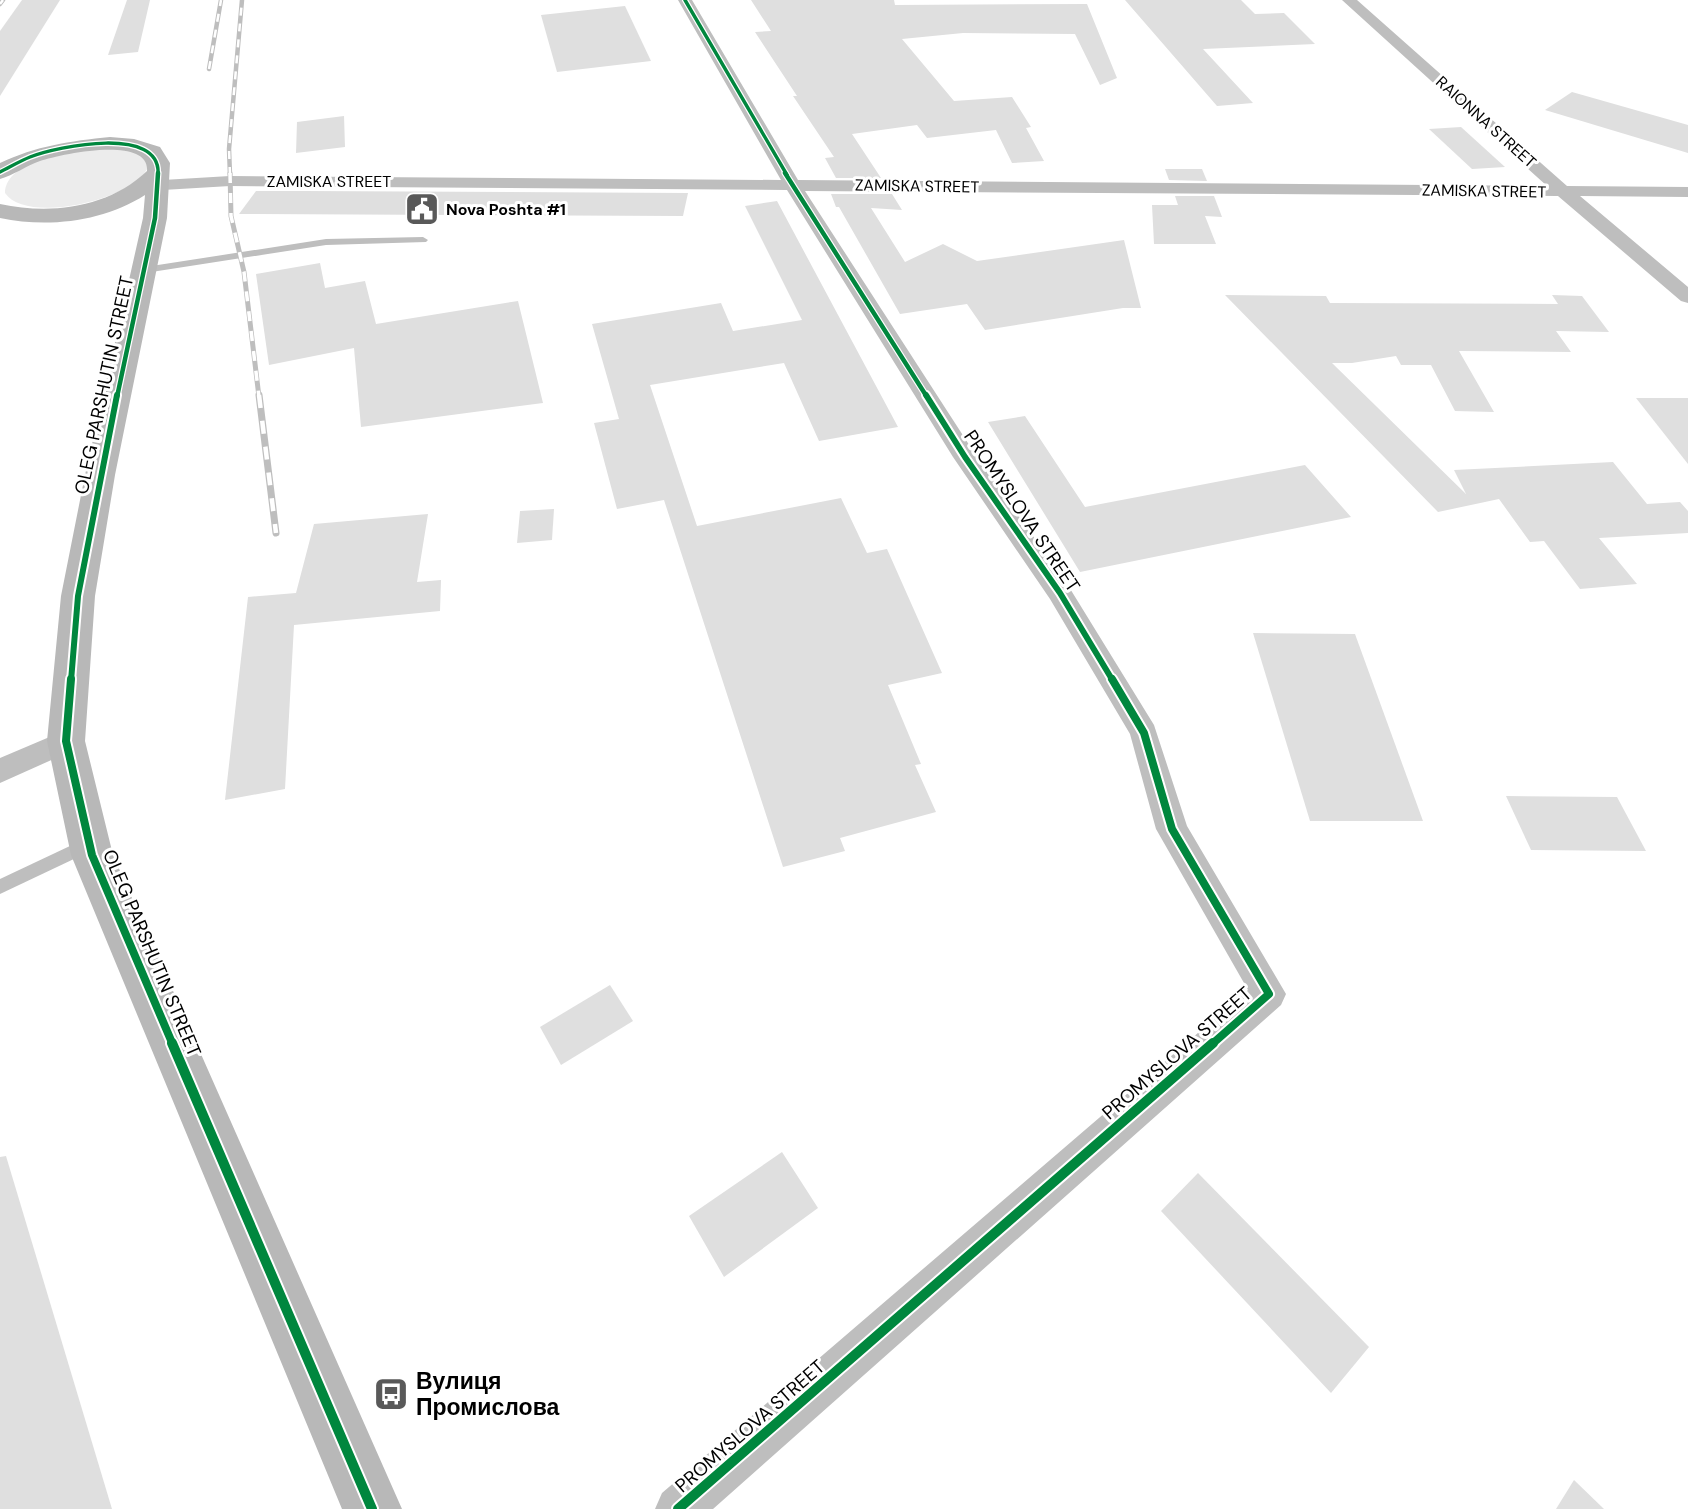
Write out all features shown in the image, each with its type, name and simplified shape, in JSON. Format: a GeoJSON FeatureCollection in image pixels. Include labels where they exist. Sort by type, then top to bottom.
{"type":"FeatureCollection","features":[{"type":"Feature","properties":{"kind":"street","name":"PROMYSLOVA STREET"},"geometry":{"type":"LineString","coordinates":[[678,1509],[1269,994],[1172,829],[1144,733],[1060,593],[965,457],[792,184],[685,0]]}},
{"type":"Feature","properties":{"kind":"street","name":"RAIONNA STREET"},"geometry":{"type":"LineString","coordinates":[[1349,0],[1564,192],[1688,297]]}},
{"type":"Feature","properties":{"kind":"street"},"geometry":{"type":"LineString","coordinates":[[0,165],[80,145],[110,143],[134,145],[152,152],[159,163],[154,181],[102,206],[43,216]]}},
{"type":"Feature","properties":{"kind":"street"},"geometry":{"type":"LineString","coordinates":[[0,172],[30,157]]}},
{"type":"Feature","properties":{"kind":"street","name":"ZAMISKA STREET"},"geometry":{"type":"LineString","coordinates":[[154,181],[1688,192]]}},
{"type":"Feature","properties":{"kind":"street","name":"OLEG PARSHUTIN STREET"},"geometry":{"type":"LineString","coordinates":[[154,181],[139,242],[78,596],[66,741],[89,844],[372,1509]]}},
{"type":"Feature","properties":{"kind":"street"},"geometry":{"type":"LineString","coordinates":[[1,212],[104,218],[139,242]]}},
{"type":"Feature","properties":{"kind":"street"},"geometry":{"type":"LineString","coordinates":[[0,771],[66,741]]}},
{"type":"Feature","properties":{"kind":"lane"},"geometry":{"type":"LineString","coordinates":[[139,242],[423,240]]}},
{"type":"Feature","properties":{"kind":"lane"},"geometry":{"type":"LineString","coordinates":[[0,887],[89,844]]}},
{"type":"Feature","properties":{"kind":"shaded area"},"geometry":{"type":"Polygon","coordinates":[[[98,147],[138,152],[149,165],[140,178],[124,189],[80,204],[35,207],[17,202],[5,193],[8,181],[28,165],[42,159],[98,147]]]}},
{"type":"Feature","properties":{"kind":"building"},"geometry":{"type":"Polygon","coordinates":[[[22,0],[60,0],[0,96],[0,31],[22,0]]]}},
{"type":"Feature","properties":{"kind":"building"},"geometry":{"type":"Polygon","coordinates":[[[127,0],[150,0],[138,52],[108,55],[127,0]]]}},
{"type":"Feature","properties":{"kind":"building"},"geometry":{"type":"Polygon","coordinates":[[[751,0],[894,0],[895,5],[1087,4],[1117,78],[1100,85],[1075,34],[963,33],[902,39],[954,101],[1012,97],[1031,127],[1026,128],[1044,161],[1012,163],[996,130],[927,138],[917,125],[852,134],[881,178],[836,178],[825,158],[834,157],[755,32],[771,31],[751,0]]]}},
{"type":"Feature","properties":{"kind":"building"},"geometry":{"type":"Polygon","coordinates":[[[1125,0],[1241,0],[1255,14],[1284,13],[1315,44],[1203,49],[1253,103],[1217,106],[1125,0]]]}},
{"type":"Feature","properties":{"kind":"building"},"geometry":{"type":"Polygon","coordinates":[[[625,6],[651,61],[557,72],[541,15],[625,6]]]}},
{"type":"Feature","properties":{"kind":"building"},"geometry":{"type":"Polygon","coordinates":[[[1572,92],[1688,125],[1688,153],[1545,110],[1572,92]]]}},
{"type":"Feature","properties":{"kind":"building"},"geometry":{"type":"Polygon","coordinates":[[[344,116],[345,147],[296,153],[297,122],[344,116]]]}},
{"type":"Feature","properties":{"kind":"building"},"geometry":{"type":"Polygon","coordinates":[[[1461,127],[1505,167],[1472,169],[1429,129],[1461,127]]]}},
{"type":"Feature","properties":{"kind":"building"},"geometry":{"type":"Polygon","coordinates":[[[1165,169],[1202,169],[1207,181],[1169,180],[1165,169]]]}},
{"type":"Feature","properties":{"kind":"building"},"geometry":{"type":"Polygon","coordinates":[[[256,191],[688,193],[683,216],[239,214],[256,191]]]}},
{"type":"Feature","properties":{"kind":"building"},"geometry":{"type":"Polygon","coordinates":[[[831,194],[892,194],[902,210],[871,208],[905,262],[943,244],[977,261],[1124,240],[1141,308],[1123,308],[985,330],[967,304],[900,314],[839,207],[836,207],[831,194]]]}},
{"type":"Feature","properties":{"kind":"building"},"geometry":{"type":"Polygon","coordinates":[[[1175,196],[1214,196],[1222,217],[1205,216],[1216,244],[1154,244],[1152,205],[1178,205],[1175,196]]]}},
{"type":"Feature","properties":{"kind":"building"},"geometry":{"type":"Polygon","coordinates":[[[777,201],[898,427],[819,441],[784,363],[650,385],[697,526],[841,498],[867,553],[887,549],[942,673],[888,685],[921,764],[915,765],[936,812],[840,838],[845,851],[783,867],[664,500],[617,509],[594,423],[619,419],[592,324],[721,303],[733,331],[802,320],[745,206],[777,201]]]}},
{"type":"Feature","properties":{"kind":"building"},"geometry":{"type":"Polygon","coordinates":[[[320,263],[325,288],[365,281],[376,324],[518,301],[543,403],[361,427],[354,348],[269,365],[256,274],[320,263]]]}},
{"type":"Feature","properties":{"kind":"building"},"geometry":{"type":"Polygon","coordinates":[[[1225,295],[1326,296],[1330,303],[1558,304],[1552,295],[1582,296],[1609,332],[1556,331],[1571,352],[1459,351],[1494,412],[1455,411],[1431,365],[1401,365],[1396,356],[1352,363],[1332,363],[1466,494],[1454,470],[1613,462],[1647,504],[1680,502],[1688,511],[1688,533],[1599,538],[1637,584],[1580,589],[1544,541],[1530,542],[1499,499],[1438,512],[1225,295]]]}},
{"type":"Feature","properties":{"kind":"building"},"geometry":{"type":"Polygon","coordinates":[[[1636,398],[1688,398],[1688,464],[1636,398]]]}},
{"type":"Feature","properties":{"kind":"building"},"geometry":{"type":"Polygon","coordinates":[[[1025,416],[1085,507],[1305,465],[1351,517],[1080,572],[988,422],[1025,416]]]}},
{"type":"Feature","properties":{"kind":"building"},"geometry":{"type":"Polygon","coordinates":[[[554,509],[552,540],[517,543],[520,511],[554,509]]]}},
{"type":"Feature","properties":{"kind":"building"},"geometry":{"type":"Polygon","coordinates":[[[428,514],[417,582],[441,580],[440,611],[294,625],[285,789],[225,800],[248,597],[296,593],[314,524],[428,514]]]}},
{"type":"Feature","properties":{"kind":"building"},"geometry":{"type":"Polygon","coordinates":[[[1253,633],[1355,634],[1423,821],[1310,821],[1253,633]]]}},
{"type":"Feature","properties":{"kind":"building"},"geometry":{"type":"Polygon","coordinates":[[[1506,796],[1617,797],[1646,851],[1531,850],[1506,796]]]}},
{"type":"Feature","properties":{"kind":"building"},"geometry":{"type":"Polygon","coordinates":[[[610,985],[633,1021],[561,1065],[540,1027],[610,985]]]}},
{"type":"Feature","properties":{"kind":"building"},"geometry":{"type":"Polygon","coordinates":[[[782,1152],[818,1208],[724,1277],[689,1216],[782,1152]]]}},
{"type":"Feature","properties":{"kind":"building"},"geometry":{"type":"Polygon","coordinates":[[[6,1156],[112,1509],[0,1509],[0,1157],[6,1156]]]}},
{"type":"Feature","properties":{"kind":"building"},"geometry":{"type":"Polygon","coordinates":[[[1198,1173],[1369,1347],[1331,1393],[1161,1211],[1198,1173]]]}},
{"type":"Feature","properties":{"kind":"building"},"geometry":{"type":"Polygon","coordinates":[[[1574,1480],[1604,1509],[1556,1509],[1574,1480]]]}},
{"type":"Feature","properties":{"kind":"railway"},"geometry":{"type":"LineString","coordinates":[[0,4],[3,0]]}},
{"type":"Feature","properties":{"kind":"railway"},"geometry":{"type":"LineString","coordinates":[[209,69],[221,0]]}},
{"type":"Feature","properties":{"kind":"railway"},"geometry":{"type":"LineString","coordinates":[[230,175],[229,149],[242,0]]}},
{"type":"Feature","properties":{"kind":"railway"},"geometry":{"type":"LineString","coordinates":[[230,173],[231,216],[244,272],[259,397]]}},
{"type":"Feature","properties":{"kind":"railway"},"geometry":{"type":"LineString","coordinates":[[259,395],[276,533]]}},
{"type":"Feature","properties":{"kind":"cycle path"},"geometry":{"type":"LineString","coordinates":[[678,1509],[1269,994],[1172,829],[1144,733],[1060,593],[965,457],[792,184],[685,0]]}},
{"type":"Feature","properties":{"kind":"cycle path"},"geometry":{"type":"LineString","coordinates":[[0,172],[30,157],[60,148],[110,143],[134,145],[152,152],[159,163],[155,218],[100,475],[78,596],[66,741],[92,855],[372,1509]]}},
{"type":"Feature","properties":{"kind":"place","name":"Nova Poshta #1"},"geometry":{"type":"Point","coordinates":[422,209]}},
{"type":"Feature","properties":{"kind":"place","name":"Вулиця Промислова"},"geometry":{"type":"Point","coordinates":[391,1394]}}]}
